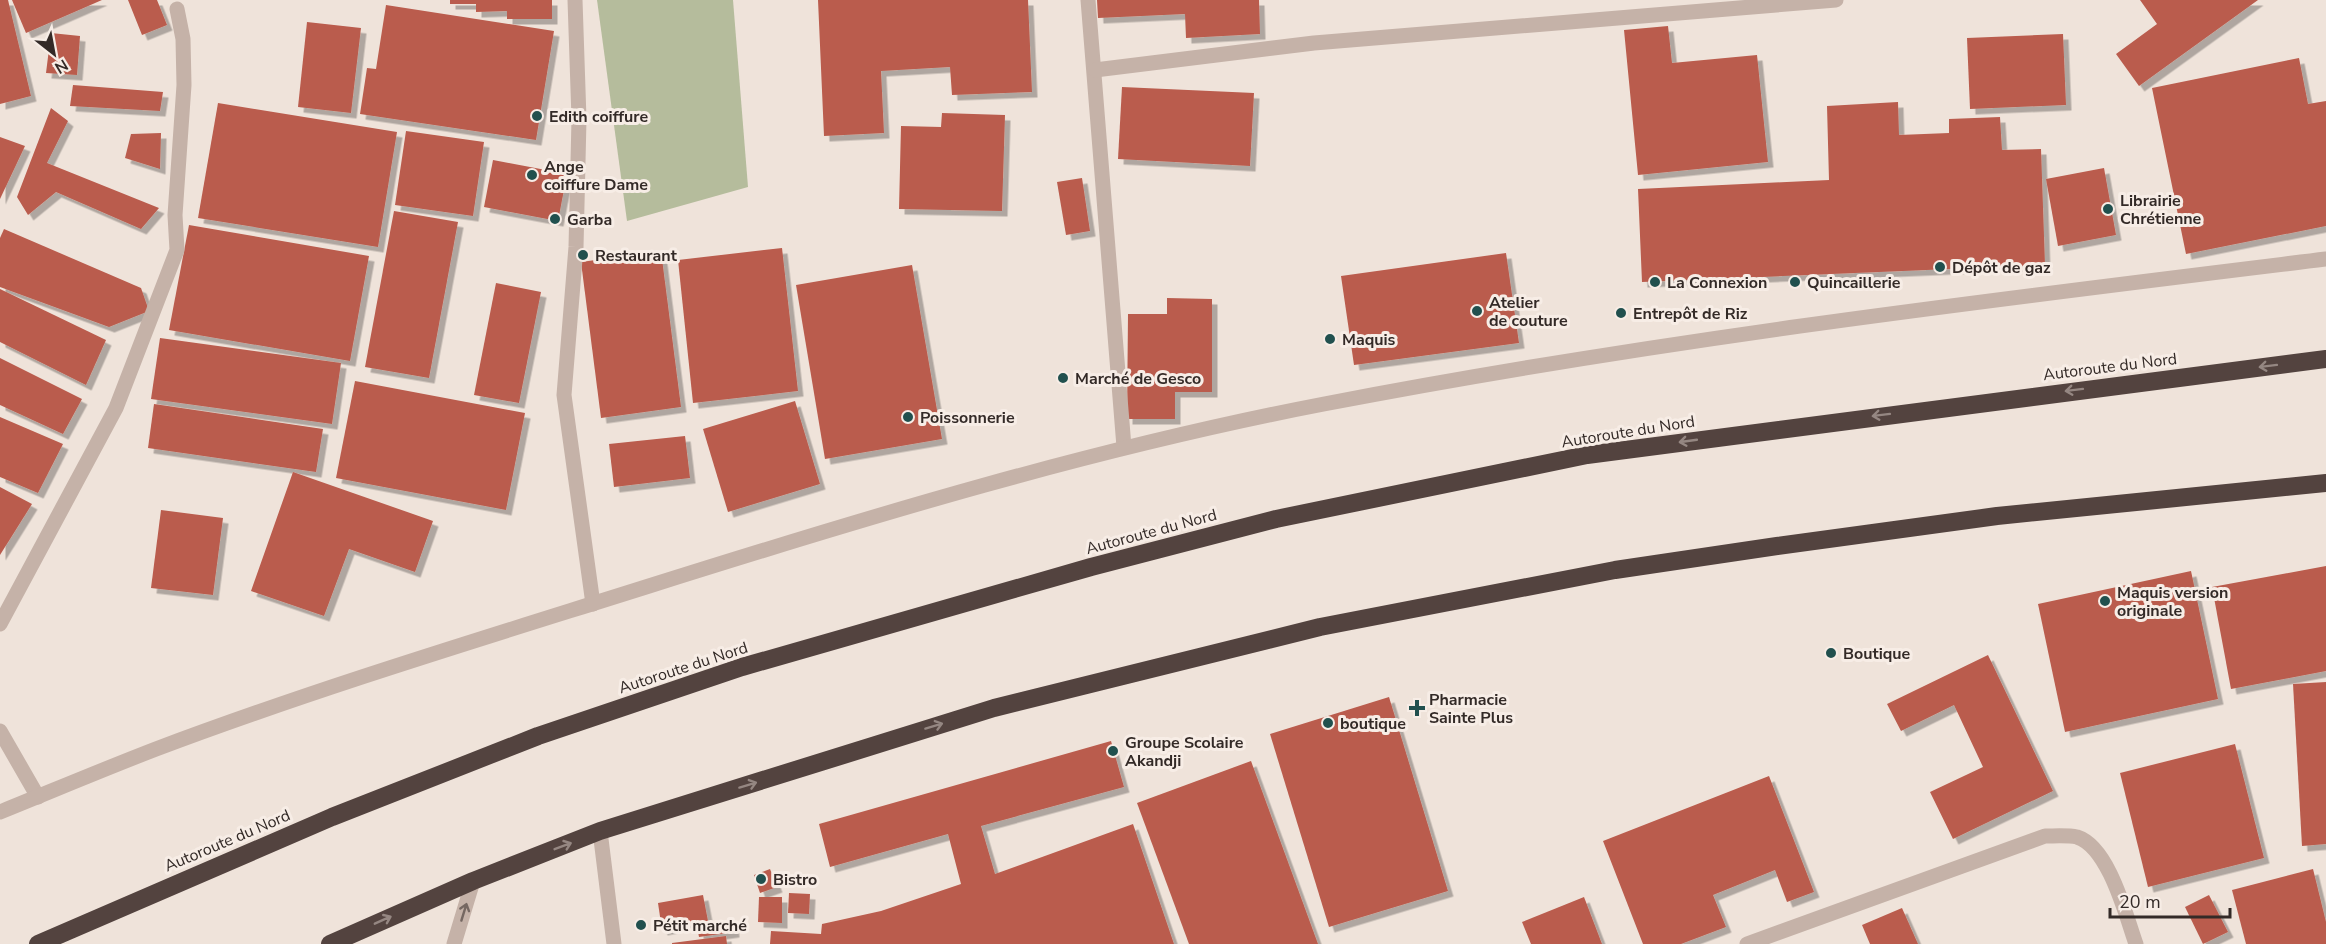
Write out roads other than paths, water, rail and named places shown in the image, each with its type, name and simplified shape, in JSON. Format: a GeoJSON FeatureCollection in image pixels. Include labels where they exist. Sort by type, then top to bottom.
{"type":"FeatureCollection","features":[{"type":"Feature","properties":{"kind":"highway","name":"Autoroute du Nord"},"geometry":{"type":"LineString","coordinates":[[38,944],[332,817],[538,736],[742,667],[1091,567],[1276,519],[1587,455],[2326,359]]}},
{"type":"Feature","properties":{"kind":"highway"},"geometry":{"type":"LineString","coordinates":[[330,944],[473,881],[600,831],[994,708],[1320,627],[1615,570],[1776,546],[1997,516],[2326,483]]}},
{"type":"Feature","properties":{"kind":"street"},"geometry":{"type":"LineString","coordinates":[[575,0],[579,119],[576,247],[564,395],[593,603]]}},
{"type":"Feature","properties":{"kind":"street"},"geometry":{"type":"LineString","coordinates":[[1088,0],[1124,447]]}},
{"type":"Feature","properties":{"kind":"street"},"geometry":{"type":"LineString","coordinates":[[1095,70],[1314,43],[1836,0]]}},
{"type":"Feature","properties":{"kind":"street"},"geometry":{"type":"LineString","coordinates":[[0,624],[116,408],[177,250],[175,215],[184,84],[183,39],[177,9]]}},
{"type":"Feature","properties":{"kind":"street"},"geometry":{"type":"LineString","coordinates":[[0,812],[158,748],[507,629],[818,532],[1124,447],[1322,404],[1570,361],[1945,306],[2326,259]]}},
{"type":"Feature","properties":{"kind":"street"},"geometry":{"type":"LineString","coordinates":[[0,731],[38,797]]}},
{"type":"Feature","properties":{"kind":"street"},"geometry":{"type":"LineString","coordinates":[[600,831],[614,944]]}},
{"type":"Feature","properties":{"kind":"street"},"geometry":{"type":"LineString","coordinates":[[1750,944],[2045,836],[2078,837],[2094,848],[2111,876],[2136,944]]}},
{"type":"Feature","properties":{"kind":"street"},"geometry":{"type":"LineString","coordinates":[[454,944],[473,881]]}},
{"type":"Feature","properties":{"kind":"place","name":"Edith coiffure"},"geometry":{"type":"Point","coordinates":[537,116]}},
{"type":"Feature","properties":{"kind":"place","name":"Ange coiffure Dame"},"geometry":{"type":"Point","coordinates":[532,175]}},
{"type":"Feature","properties":{"kind":"place","name":"Librairie Chrétienne"},"geometry":{"type":"Point","coordinates":[2108,209]}},
{"type":"Feature","properties":{"kind":"place","name":"Garba"},"geometry":{"type":"Point","coordinates":[555,219]}},
{"type":"Feature","properties":{"kind":"place","name":"Restaurant"},"geometry":{"type":"Point","coordinates":[583,255]}},
{"type":"Feature","properties":{"kind":"place","name":"Dépôt de gaz"},"geometry":{"type":"Point","coordinates":[1940,267]}},
{"type":"Feature","properties":{"kind":"place","name":"La Connexion"},"geometry":{"type":"Point","coordinates":[1655,282]}},
{"type":"Feature","properties":{"kind":"place","name":"Quincaillerie"},"geometry":{"type":"Point","coordinates":[1795,282]}},
{"type":"Feature","properties":{"kind":"place","name":"Atelier de couture"},"geometry":{"type":"Point","coordinates":[1477,311]}},
{"type":"Feature","properties":{"kind":"place","name":"Entrepôt de Riz"},"geometry":{"type":"Point","coordinates":[1621,313]}},
{"type":"Feature","properties":{"kind":"place","name":"Maquis"},"geometry":{"type":"Point","coordinates":[1330,339]}},
{"type":"Feature","properties":{"kind":"place","name":"Marché de Gesco"},"geometry":{"type":"Point","coordinates":[1063,378]}},
{"type":"Feature","properties":{"kind":"place","name":"Poissonnerie"},"geometry":{"type":"Point","coordinates":[908,417]}},
{"type":"Feature","properties":{"kind":"place","name":"Maquis version originale"},"geometry":{"type":"Point","coordinates":[2105,601]}},
{"type":"Feature","properties":{"kind":"place","name":"Boutique"},"geometry":{"type":"Point","coordinates":[1831,653]}},
{"type":"Feature","properties":{"kind":"place","name":"Pharmacie Sainte Plus"},"geometry":{"type":"Point","coordinates":[1417,708]}},
{"type":"Feature","properties":{"kind":"place","name":"boutique"},"geometry":{"type":"Point","coordinates":[1328,723]}},
{"type":"Feature","properties":{"kind":"place","name":"Groupe Scolaire Akandji"},"geometry":{"type":"Point","coordinates":[1113,751]}},
{"type":"Feature","properties":{"kind":"place","name":"Bistro"},"geometry":{"type":"Point","coordinates":[761,879]}},
{"type":"Feature","properties":{"kind":"place","name":"Pétit marché"},"geometry":{"type":"Point","coordinates":[641,925]}}]}
